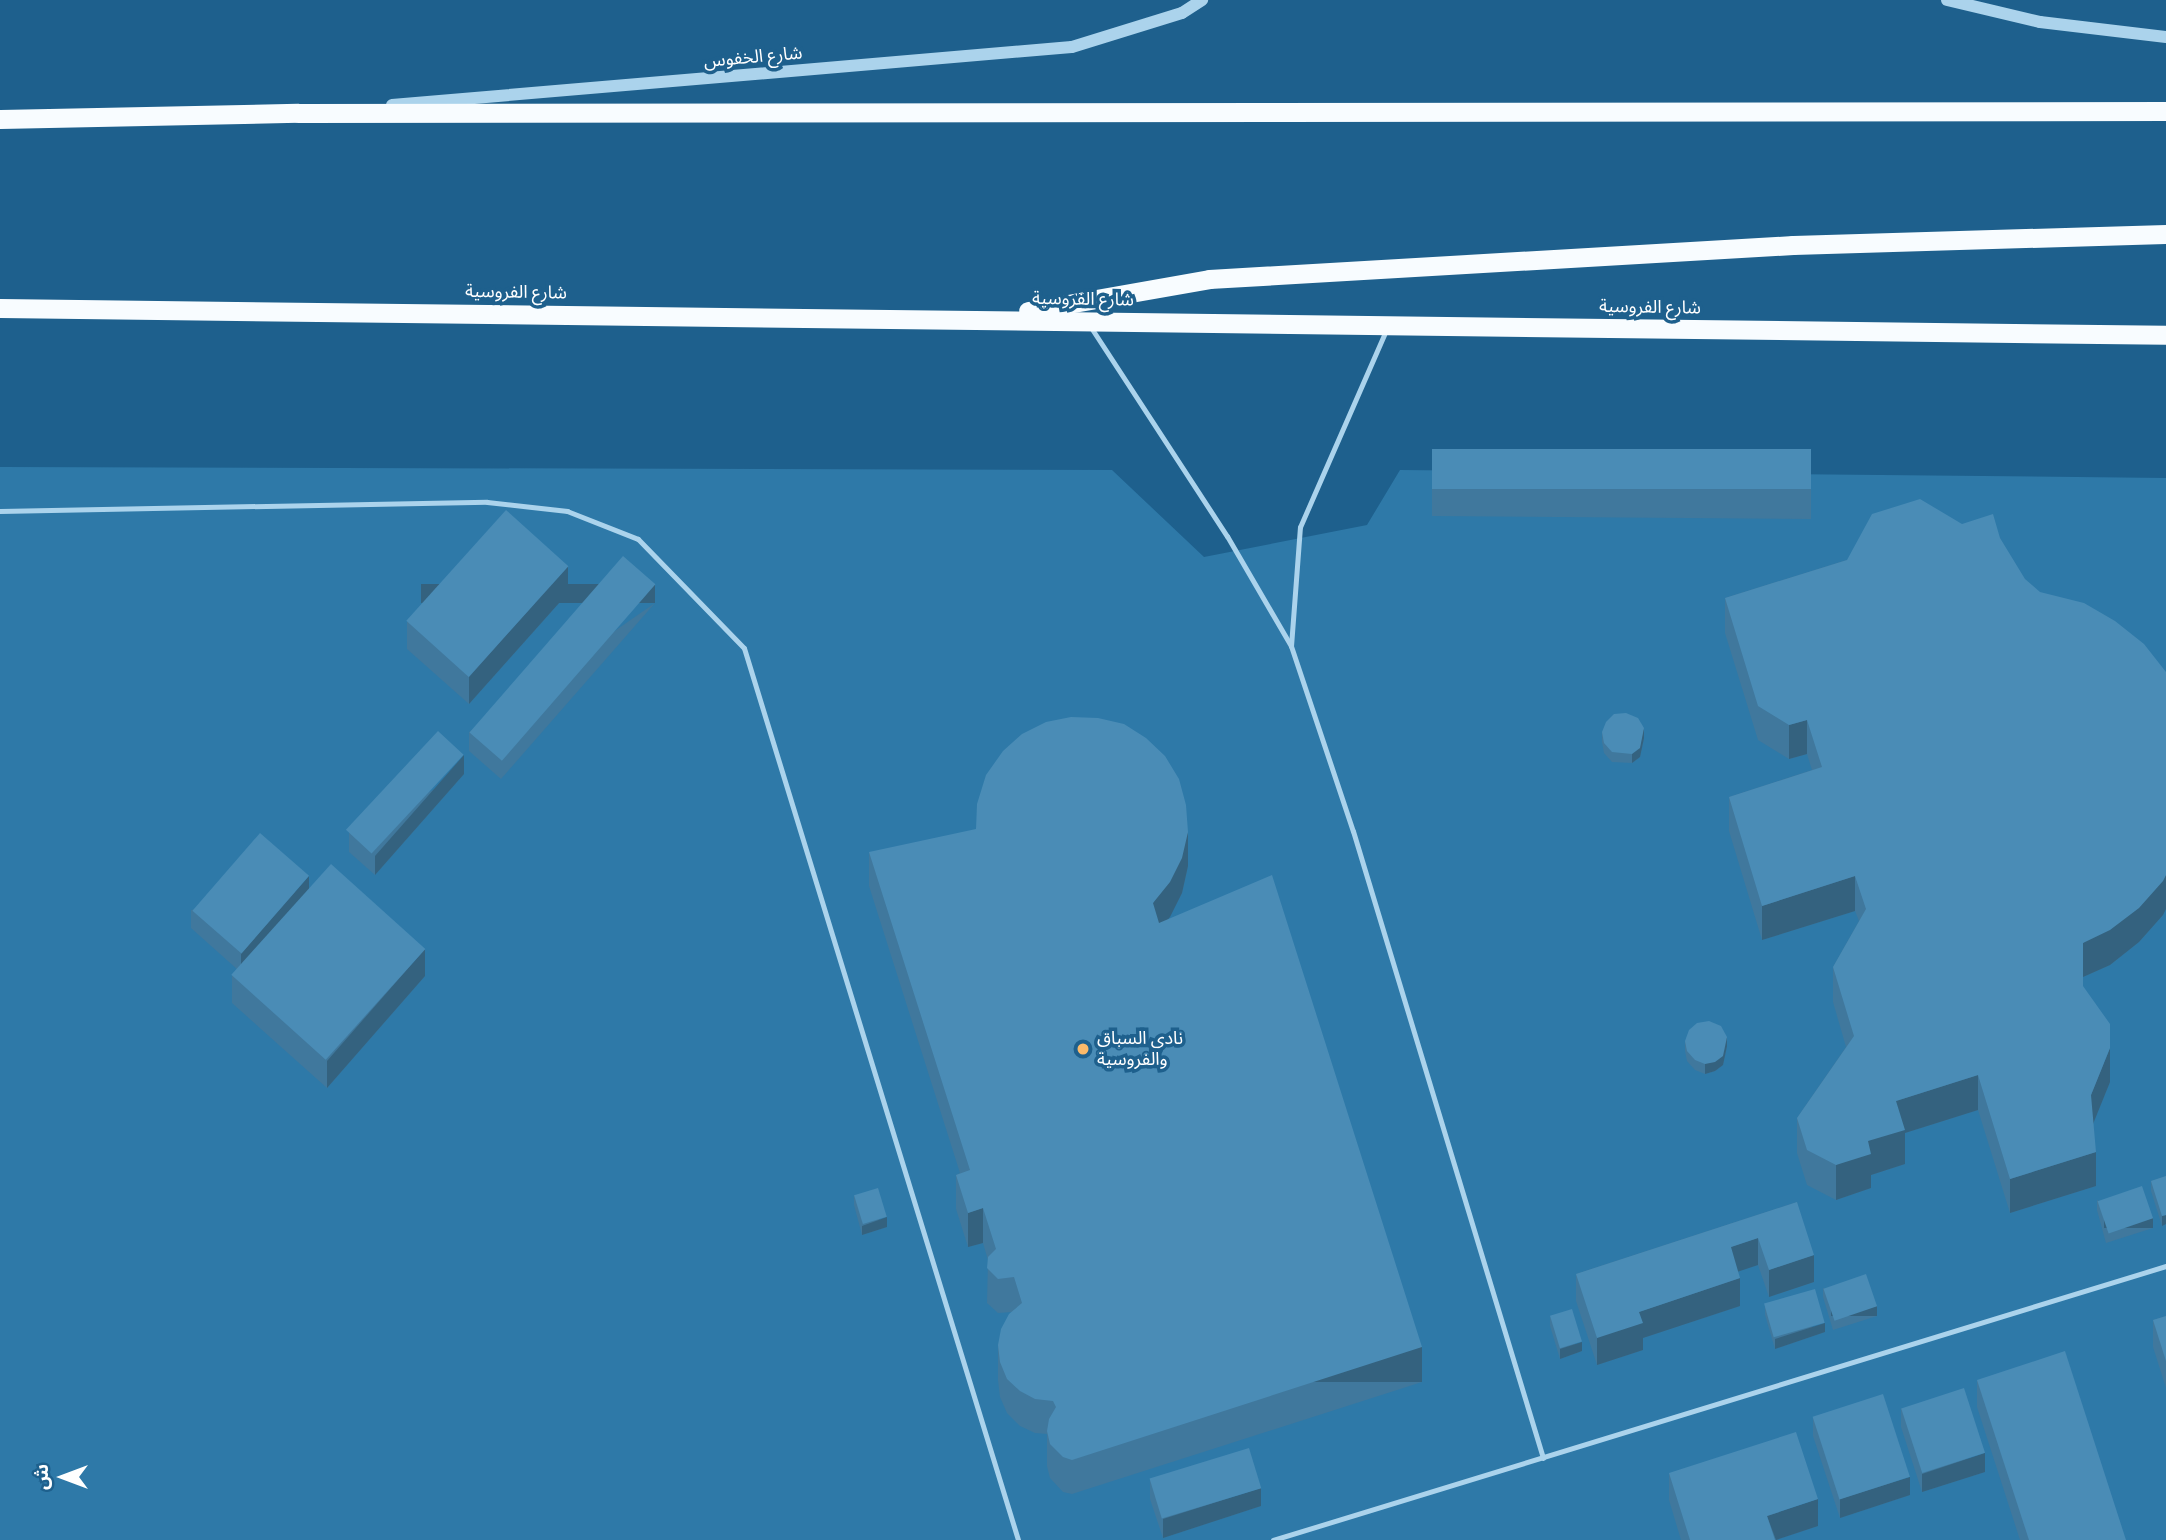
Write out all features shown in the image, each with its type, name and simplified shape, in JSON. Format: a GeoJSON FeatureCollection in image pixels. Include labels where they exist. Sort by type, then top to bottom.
{"type":"FeatureCollection","features":[{"type":"Feature","properties":{"kind":"highway"},"geometry":{"type":"LineString","coordinates":[[0,119],[298,113],[2166,111]]}},
{"type":"Feature","properties":{"kind":"highway"},"geometry":{"type":"LineString","coordinates":[[982,318],[1209,279],[1793,245],[2166,234]]}},
{"type":"Feature","properties":{"kind":"highway","name":"شارع الفروسية"},"geometry":{"type":"LineString","coordinates":[[0,308],[982,318],[2166,335]]}},
{"type":"Feature","properties":{"kind":"street","name":"شارع الخفوس"},"geometry":{"type":"LineString","coordinates":[[298,113],[1072,47],[1182,13],[1202,0]]}},
{"type":"Feature","properties":{"kind":"street"},"geometry":{"type":"LineString","coordinates":[[1947,0],[2040,22],[2166,37]]}},
{"type":"Feature","properties":{"kind":"lane"},"geometry":{"type":"LineString","coordinates":[[1086,320],[1227,536],[1291,646],[1353,831],[1543,1458]]}},
{"type":"Feature","properties":{"kind":"lane"},"geometry":{"type":"LineString","coordinates":[[1291,646],[1300,527],[1389,324]]}},
{"type":"Feature","properties":{"kind":"lane"},"geometry":{"type":"LineString","coordinates":[[0,511],[487,502],[567,511],[638,539],[744,648],[1018,1540]]}},
{"type":"Feature","properties":{"kind":"lane"},"geometry":{"type":"LineString","coordinates":[[1273,1540],[2166,1266]]}},
{"type":"Feature","properties":{"kind":"shaded area","name":"نادي السباق والفروسية"},"geometry":{"type":"Polygon","coordinates":[[[0,467],[1112,470],[1204,557],[1367,525],[1400,470],[2166,478],[2166,1540],[0,1540],[0,467]]]}},
{"type":"Feature","properties":{"kind":"building"},"geometry":{"type":"Polygon","coordinates":[[[1432,449],[1811,449],[1811,489],[1432,489],[1432,449]]]}},
{"type":"Feature","properties":{"kind":"building"},"geometry":{"type":"Polygon","coordinates":[[[1920,499],[1962,524],[1993,514],[2000,538],[2025,579],[2040,592],[2084,603],[2115,621],[2144,644],[2166,672],[2166,875],[2139,908],[2110,930],[2083,943],[2083,986],[2110,1024],[2110,1048],[2091,1095],[2096,1152],[2010,1179],[1978,1075],[1896,1101],[1905,1130],[1868,1141],[1871,1154],[1836,1165],[1807,1150],[1797,1118],[1854,1036],[1833,967],[1866,909],[1855,876],[1762,906],[1729,797],[1822,767],[1807,720],[1789,725],[1758,706],[1725,598],[1847,560],[1872,514],[1920,499]]]}},
{"type":"Feature","properties":{"kind":"building"},"geometry":{"type":"Polygon","coordinates":[[[506,510],[568,566],[469,677],[406,621],[506,510]]]}},
{"type":"Feature","properties":{"kind":"building"},"geometry":{"type":"Polygon","coordinates":[[[623,556],[655,584],[502,761],[469,733],[623,556]]]}},
{"type":"Feature","properties":{"kind":"building"},"geometry":{"type":"Polygon","coordinates":[[[1626,713],[1638,718],[1644,728],[1640,748],[1632,754],[1612,752],[1604,743],[1602,732],[1606,722],[1614,714],[1626,713]]]}},
{"type":"Feature","properties":{"kind":"building"},"geometry":{"type":"Polygon","coordinates":[[[1071,717],[1098,718],[1124,724],[1146,738],[1165,756],[1179,779],[1186,805],[1188,832],[1182,858],[1170,882],[1153,903],[1159,923],[1272,875],[1422,1347],[1072,1460],[1063,1457],[1050,1444],[1047,1431],[1049,1419],[1056,1407],[1053,1401],[1035,1399],[1020,1391],[1007,1379],[1000,1362],[998,1345],[1001,1329],[1009,1314],[1022,1303],[1014,1277],[998,1279],[987,1268],[988,1257],[996,1249],[983,1208],[968,1213],[956,1175],[970,1170],[869,852],[976,829],[977,804],[986,775],[1003,751],[1022,734],[1046,722],[1071,717]]]}},
{"type":"Feature","properties":{"kind":"building"},"geometry":{"type":"Polygon","coordinates":[[[438,731],[464,755],[372,854],[346,830],[438,731]]]}},
{"type":"Feature","properties":{"kind":"building"},"geometry":{"type":"Polygon","coordinates":[[[260,833],[309,876],[241,953],[192,911],[260,833]]]}},
{"type":"Feature","properties":{"kind":"building"},"geometry":{"type":"Polygon","coordinates":[[[331,864],[425,949],[326,1060],[231,975],[331,864]]]}},
{"type":"Feature","properties":{"kind":"building"},"geometry":{"type":"Polygon","coordinates":[[[1709,1021],[1721,1026],[1727,1037],[1723,1056],[1715,1062],[1705,1064],[1695,1060],[1687,1051],[1685,1041],[1689,1030],[1697,1023],[1709,1021]]]}},
{"type":"Feature","properties":{"kind":"building"},"geometry":{"type":"Polygon","coordinates":[[[2166,1176],[2166,1215],[2162,1216],[2151,1181],[2166,1176]]]}},
{"type":"Feature","properties":{"kind":"building"},"geometry":{"type":"Polygon","coordinates":[[[2142,1186],[2153,1218],[2109,1233],[2098,1201],[2142,1186]]]}},
{"type":"Feature","properties":{"kind":"building"},"geometry":{"type":"Polygon","coordinates":[[[878,1188],[887,1217],[863,1224],[854,1195],[878,1188]]]}},
{"type":"Feature","properties":{"kind":"building"},"geometry":{"type":"Polygon","coordinates":[[[1797,1202],[1814,1255],[1769,1270],[1758,1238],[1731,1247],[1740,1278],[1639,1312],[1643,1323],[1597,1338],[1576,1274],[1797,1202]]]}},
{"type":"Feature","properties":{"kind":"building"},"geometry":{"type":"Polygon","coordinates":[[[1866,1274],[1877,1306],[1835,1321],[1823,1289],[1866,1274]]]}},
{"type":"Feature","properties":{"kind":"building"},"geometry":{"type":"Polygon","coordinates":[[[1815,1289],[1825,1323],[1774,1337],[1764,1304],[1815,1289]]]}},
{"type":"Feature","properties":{"kind":"building"},"geometry":{"type":"Polygon","coordinates":[[[1572,1309],[1582,1342],[1560,1348],[1550,1316],[1572,1309]]]}},
{"type":"Feature","properties":{"kind":"building"},"geometry":{"type":"Polygon","coordinates":[[[2166,1316],[2166,1361],[2153,1320],[2166,1316]]]}},
{"type":"Feature","properties":{"kind":"building"},"geometry":{"type":"Polygon","coordinates":[[[2065,1351],[2126,1540],[2029,1540],[1977,1380],[2065,1351]]]}},
{"type":"Feature","properties":{"kind":"building"},"geometry":{"type":"Polygon","coordinates":[[[1964,1388],[1985,1453],[1922,1473],[1901,1408],[1964,1388]]]}},
{"type":"Feature","properties":{"kind":"building"},"geometry":{"type":"Polygon","coordinates":[[[1883,1394],[1910,1477],[1840,1500],[1813,1417],[1883,1394]]]}},
{"type":"Feature","properties":{"kind":"building"},"geometry":{"type":"Polygon","coordinates":[[[1796,1432],[1818,1499],[1767,1516],[1775,1540],[1690,1540],[1669,1473],[1796,1432]]]}},
{"type":"Feature","properties":{"kind":"building"},"geometry":{"type":"Polygon","coordinates":[[[1249,1448],[1261,1488],[1162,1519],[1150,1478],[1249,1448]]]}},
{"type":"Feature","properties":{"kind":"place","name":"نادي السباق والفروسية"},"geometry":{"type":"Point","coordinates":[1083,1049]}}]}
